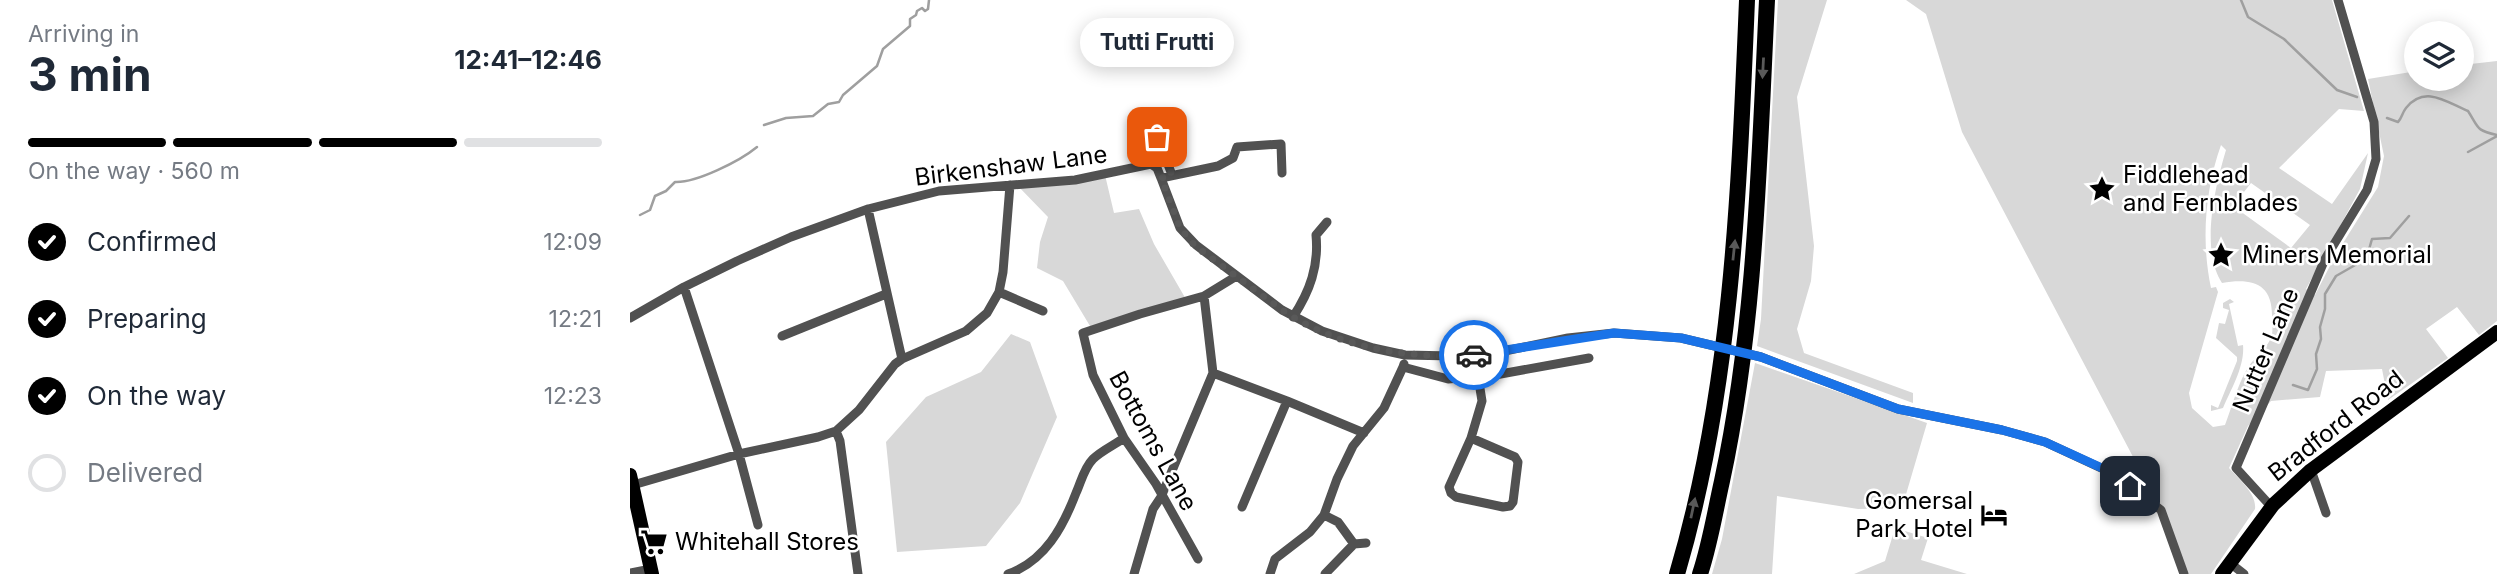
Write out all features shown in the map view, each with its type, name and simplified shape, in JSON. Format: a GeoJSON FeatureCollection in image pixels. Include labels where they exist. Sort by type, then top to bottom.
{"type":"FeatureCollection","features":[{"type":"Feature","properties":{"kind":"highway"},"geometry":{"type":"LineString","coordinates":[[1677,574],[1686,545],[1709,433],[1735,249],[1748,0]]}},
{"type":"Feature","properties":{"kind":"highway"},"geometry":{"type":"LineString","coordinates":[[1700,574],[1731,439],[1748,319],[1767,0]]}},
{"type":"Feature","properties":{"kind":"main road","name":"Bradford Road"},"geometry":{"type":"LineString","coordinates":[[2226,568],[2273,505],[2311,470],[2497,332]]}},
{"type":"Feature","properties":{"kind":"main road"},"geometry":{"type":"LineString","coordinates":[[631,480],[652,572]]}},
{"type":"Feature","properties":{"kind":"street","name":"Nutter Lane"},"geometry":{"type":"LineString","coordinates":[[2273,505],[2267,502],[2236,468],[2325,259],[2367,190],[2376,159],[2374,122],[2339,0]]}},
{"type":"Feature","properties":{"kind":"street"},"geometry":{"type":"LineString","coordinates":[[1150,117],[1172,175]]}},
{"type":"Feature","properties":{"kind":"street"},"geometry":{"type":"LineString","coordinates":[[1282,173],[1281,144],[1237,147],[1233,158],[1218,166],[1161,178],[1180,228],[1195,246],[1293,317],[1340,338],[1405,355],[1453,356],[1490,354],[1568,338],[1614,333],[1681,338],[1761,357],[1898,409],[2002,430],[2045,442],[2115,474],[2161,510],[2184,574]]}},
{"type":"Feature","properties":{"kind":"street","name":"Birkenshaw Lane"},"geometry":{"type":"LineString","coordinates":[[630,318],[684,287],[791,237],[868,209],[939,191],[1075,180],[1151,164],[1157,168],[1161,178]]}},
{"type":"Feature","properties":{"kind":"street"},"geometry":{"type":"LineString","coordinates":[[631,480],[836,431],[859,410],[895,364],[965,331],[987,313],[999,292],[1010,185]]}},
{"type":"Feature","properties":{"kind":"street"},"geometry":{"type":"LineString","coordinates":[[868,209],[902,359]]}},
{"type":"Feature","properties":{"kind":"street"},"geometry":{"type":"LineString","coordinates":[[1293,317],[1313,281],[1318,252],[1316,235],[1327,222]]}},
{"type":"Feature","properties":{"kind":"street","name":"Bottoms Lane"},"geometry":{"type":"LineString","coordinates":[[1198,559],[1156,484],[1124,439],[1093,375],[1083,333],[1204,296],[1235,277]]}},
{"type":"Feature","properties":{"kind":"street"},"geometry":{"type":"LineString","coordinates":[[684,287],[739,454],[758,525]]}},
{"type":"Feature","properties":{"kind":"street"},"geometry":{"type":"LineString","coordinates":[[999,292],[1043,312]]}},
{"type":"Feature","properties":{"kind":"street"},"geometry":{"type":"LineString","coordinates":[[782,336],[886,294]]}},
{"type":"Feature","properties":{"kind":"street"},"geometry":{"type":"LineString","coordinates":[[1134,574],[1153,509],[1161,497],[1213,373],[1204,296]]}},
{"type":"Feature","properties":{"kind":"street"},"geometry":{"type":"LineString","coordinates":[[1270,574],[1275,558],[1310,531],[1324,514],[1353,446],[1384,408],[1403,367],[1405,355]]}},
{"type":"Feature","properties":{"kind":"street"},"geometry":{"type":"LineString","coordinates":[[1403,367],[1448,379],[1589,358]]}},
{"type":"Feature","properties":{"kind":"street"},"geometry":{"type":"LineString","coordinates":[[1213,373],[1364,433]]}},
{"type":"Feature","properties":{"kind":"street"},"geometry":{"type":"LineString","coordinates":[[1471,438],[1515,457],[1518,462],[1513,502],[1510,506],[1503,507],[1456,497],[1451,493],[1450,486],[1471,438],[1482,401],[1478,376]]}},
{"type":"Feature","properties":{"kind":"street"},"geometry":{"type":"LineString","coordinates":[[1242,507],[1287,401]]}},
{"type":"Feature","properties":{"kind":"street"},"geometry":{"type":"LineString","coordinates":[[836,431],[840,441],[858,574]]}},
{"type":"Feature","properties":{"kind":"street"},"geometry":{"type":"LineString","coordinates":[[1008,574],[1035,558],[1055,538],[1067,517],[1086,468],[1094,458],[1124,439]]}},
{"type":"Feature","properties":{"kind":"street"},"geometry":{"type":"LineString","coordinates":[[2311,470],[2326,513]]}},
{"type":"Feature","properties":{"kind":"street"},"geometry":{"type":"LineString","coordinates":[[1324,514],[1338,522],[1354,544]]}},
{"type":"Feature","properties":{"kind":"street"},"geometry":{"type":"LineString","coordinates":[[1325,574],[1354,544],[1366,543]]}},
{"type":"Feature","properties":{"kind":"street"},"geometry":{"type":"LineString","coordinates":[[2226,568],[2244,574]]}},
{"type":"Feature","properties":{"kind":"street"},"geometry":{"type":"LineString","coordinates":[[630,573],[652,572]]}},
{"type":"Feature","properties":{"kind":"shaded area"},"geometry":{"type":"Polygon","coordinates":[[[1778,0],[1827,0],[1797,97],[1814,246],[1811,281],[1797,329],[1804,353],[1913,393],[1913,403],[1757,346],[1761,319],[1778,0]]]}},
{"type":"Feature","properties":{"kind":"shaded area"},"geometry":{"type":"Polygon","coordinates":[[[1906,0],[2332,0],[2364,111],[2339,109],[2279,168],[2332,204],[2368,153],[2360,189],[2306,289],[2315,295],[2335,256],[2378,187],[2384,156],[2368,79],[2404,73],[2404,91],[2474,91],[2474,64],[2497,61],[2497,321],[2479,335],[2457,307],[2426,329],[2448,358],[2388,400],[2382,369],[2326,371],[2320,397],[2271,401],[2248,426],[2229,468],[2250,492],[2255,509],[2211,574],[2184,574],[2161,510],[1962,132],[1926,14],[1906,0]],[[2221,145],[2211,180],[2206,216],[2208,270],[2211,288],[2216,287],[2218,292],[2189,393],[2192,408],[2213,427],[2225,425],[2243,376],[2268,344],[2272,330],[2271,306],[2265,290],[2243,281],[2222,283],[2215,269],[2212,218],[2226,150],[2221,145]],[[2251,183],[2233,206],[2291,248],[2310,225],[2251,183]]]}},
{"type":"Feature","properties":{"kind":"shaded area"},"geometry":{"type":"Polygon","coordinates":[[[1105,175],[1114,213],[1139,209],[1154,244],[1187,301],[1093,331],[1063,281],[1037,268],[1040,242],[1048,217],[1016,184],[1105,175]]]}},
{"type":"Feature","properties":{"kind":"shaded area"},"geometry":{"type":"Polygon","coordinates":[[[2230,299],[2234,302],[2229,304],[2238,346],[2243,345],[2242,361],[2223,408],[2211,411],[2211,405],[2218,408],[2237,361],[2237,357],[2216,338],[2219,323],[2225,324],[2229,310],[2223,308],[2223,303],[2230,299]]]}},
{"type":"Feature","properties":{"kind":"shaded area"},"geometry":{"type":"Polygon","coordinates":[[[1011,334],[1030,342],[1057,417],[1020,503],[986,546],[897,552],[886,442],[926,397],[981,372],[1011,334]]]}},
{"type":"Feature","properties":{"kind":"shaded area"},"geometry":{"type":"Polygon","coordinates":[[[1755,363],[1927,423],[1902,508],[1858,509],[1777,496],[1772,574],[1712,574],[1722,539],[1755,363]]]}},
{"type":"Feature","properties":{"kind":"shaded area"},"geometry":{"type":"Polygon","coordinates":[[[1895,528],[1928,538],[1921,560],[1967,574],[1854,574],[1885,561],[1895,528]]]}},
{"type":"Feature","properties":{"kind":"waterway"},"geometry":{"type":"LineString","coordinates":[[764,125],[786,118],[813,116],[828,104],[839,102],[843,95],[877,66],[883,49],[910,26],[910,19],[917,11],[928,9],[929,0]]}},
{"type":"Feature","properties":{"kind":"waterway"},"geometry":{"type":"LineString","coordinates":[[2241,0],[2248,17],[2284,39],[2337,90],[2357,97]]}},
{"type":"Feature","properties":{"kind":"waterway"},"geometry":{"type":"LineString","coordinates":[[2387,118],[2398,122],[2413,101],[2429,96],[2468,111],[2478,128],[2497,135]]}},
{"type":"Feature","properties":{"kind":"waterway"},"geometry":{"type":"LineString","coordinates":[[2468,152],[2497,136]]}},
{"type":"Feature","properties":{"kind":"waterway"},"geometry":{"type":"LineString","coordinates":[[640,215],[650,210],[655,196],[666,191],[675,182],[694,179],[718,170],[757,147]]}},
{"type":"Feature","properties":{"kind":"waterway"},"geometry":{"type":"LineString","coordinates":[[2293,385],[2308,390],[2317,369],[2316,354],[2321,339],[2325,294],[2336,276],[2357,264],[2368,253],[2372,239],[2390,238],[2409,216]]}},
{"type":"Feature","properties":{"kind":"way so far"},"geometry":{"type":"LineString","coordinates":[[1157,137],[1172,175],[1161,178],[1180,228],[1195,246],[1282,310],[1322,331],[1373,348],[1405,355],[1474,355]]}},
{"type":"Feature","properties":{"kind":"place","name":"Tutti Frutti"},"geometry":{"type":"Point","coordinates":[1157,137]}},
{"type":"Feature","properties":{"kind":"place","name":"Fiddlehead and Fernblades"},"geometry":{"type":"Point","coordinates":[2102,189]}},
{"type":"Feature","properties":{"kind":"place","name":"Miners Memorial"},"geometry":{"type":"Point","coordinates":[2221,255]}},
{"type":"Feature","properties":{"kind":"place","name":"Gomersal Park Hotel"},"geometry":{"type":"Point","coordinates":[1994,515]}},
{"type":"Feature","properties":{"kind":"place","name":"Whitehall Stores"},"geometry":{"type":"Point","coordinates":[654,542]}},
{"type":"Feature","properties":{"kind":"route"},"geometry":{"type":"LineString","coordinates":[[1474,355],[1568,338],[1614,333],[1681,338],[1761,357],[1898,409],[2002,430],[2045,442],[2115,474],[2130,486]]}}]}
